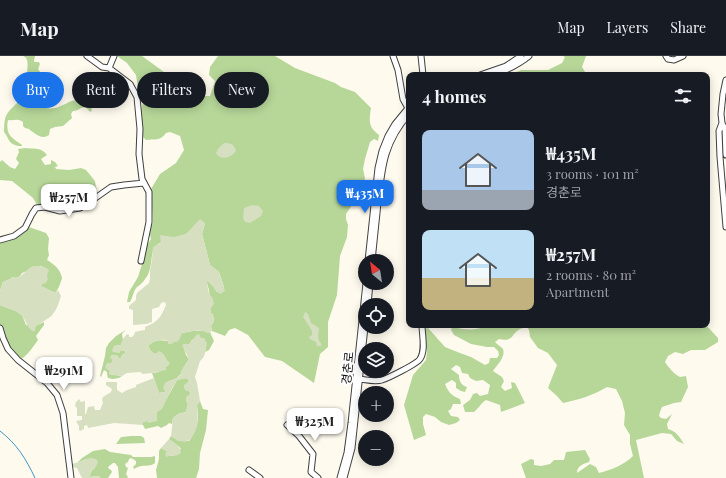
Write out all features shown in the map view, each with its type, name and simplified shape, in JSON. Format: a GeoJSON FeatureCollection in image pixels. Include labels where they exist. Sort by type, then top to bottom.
{"type":"FeatureCollection","features":[{"type":"Feature","properties":{"kind":"street"},"geometry":{"type":"LineString","coordinates":[[87,56],[102,67],[109,68],[130,84],[137,97],[140,129],[139,154],[142,179],[149,192],[149,222],[141,261]]}},
{"type":"Feature","properties":{"kind":"street"},"geometry":{"type":"LineString","coordinates":[[109,68],[114,56]]}},
{"type":"Feature","properties":{"kind":"street"},"geometry":{"type":"LineString","coordinates":[[393,56],[399,74],[403,99],[406,103]]}},
{"type":"Feature","properties":{"kind":"street"},"geometry":{"type":"LineString","coordinates":[[421,56],[423,72]]}},
{"type":"Feature","properties":{"kind":"street"},"geometry":{"type":"LineString","coordinates":[[489,72],[506,66],[521,56]]}},
{"type":"Feature","properties":{"kind":"street"},"geometry":{"type":"LineString","coordinates":[[502,72],[510,69],[529,56]]}},
{"type":"Feature","properties":{"kind":"street"},"geometry":{"type":"LineString","coordinates":[[666,56],[668,59],[674,60],[683,56]]}},
{"type":"Feature","properties":{"kind":"street"},"geometry":{"type":"LineString","coordinates":[[726,80],[723,94],[724,114],[719,131],[726,227]]}},
{"type":"Feature","properties":{"kind":"street"},"geometry":{"type":"LineString","coordinates":[[369,254],[378,168],[382,151],[395,124],[406,111]]}},
{"type":"Feature","properties":{"kind":"street"},"geometry":{"type":"LineString","coordinates":[[373,254],[385,154],[391,140],[406,118]]}},
{"type":"Feature","properties":{"kind":"street"},"geometry":{"type":"LineString","coordinates":[[722,123],[725,129],[726,155]]}},
{"type":"Feature","properties":{"kind":"street"},"geometry":{"type":"LineString","coordinates":[[0,240],[14,236],[26,228],[36,208],[45,207],[60,211],[80,208],[94,200],[111,187],[144,183]]}},
{"type":"Feature","properties":{"kind":"street","name":"경춘로"},"geometry":{"type":"LineString","coordinates":[[340,478],[347,453],[365,290]]}},
{"type":"Feature","properties":{"kind":"street"},"geometry":{"type":"LineString","coordinates":[[0,328],[8,350],[47,383],[56,394],[63,413],[71,478]]}},
{"type":"Feature","properties":{"kind":"street"},"geometry":{"type":"LineString","coordinates":[[360,379],[370,381],[382,380],[408,368],[420,360],[423,351],[422,328]]}},
{"type":"Feature","properties":{"kind":"street","name":"경춘로"},"geometry":{"type":"LineString","coordinates":[[344,478],[352,448],[364,334]]}},
{"type":"Feature","properties":{"kind":"street"},"geometry":{"type":"LineString","coordinates":[[287,425],[299,436],[313,454],[311,472],[308,478]]}},
{"type":"Feature","properties":{"kind":"street"},"geometry":{"type":"LineString","coordinates":[[249,470],[260,478]]}},
{"type":"Feature","properties":{"kind":"street"},"geometry":{"type":"LineString","coordinates":[[311,472],[318,478]]}},
{"type":"Feature","properties":{"kind":"green space"},"geometry":{"type":"Polygon","coordinates":[[[23,56],[35,56],[34,61],[39,62],[40,64],[38,69],[40,72],[26,72],[27,63],[25,57],[23,56]]]}},
{"type":"Feature","properties":{"kind":"green space"},"geometry":{"type":"Polygon","coordinates":[[[117,56],[142,56],[164,72],[137,72],[137,81],[136,75],[127,63],[117,56]]]}},
{"type":"Feature","properties":{"kind":"green space"},"geometry":{"type":"Polygon","coordinates":[[[218,56],[275,56],[295,68],[355,92],[371,108],[370,123],[375,132],[379,135],[378,141],[374,139],[370,142],[363,169],[365,178],[362,190],[346,214],[348,225],[347,237],[340,256],[337,295],[328,322],[328,347],[320,354],[314,383],[282,361],[265,357],[248,335],[235,328],[229,330],[225,336],[212,331],[211,326],[214,321],[211,313],[207,280],[217,292],[224,287],[219,272],[210,265],[202,234],[205,223],[186,234],[165,240],[155,247],[148,275],[134,291],[130,302],[127,302],[129,292],[138,277],[144,250],[151,239],[149,231],[153,222],[151,189],[160,174],[176,163],[184,150],[180,136],[170,132],[157,139],[146,140],[143,137],[142,108],[206,108],[206,96],[210,96],[214,84],[214,108],[269,108],[269,72],[214,72],[214,80],[209,75],[210,67],[218,56]]]}},
{"type":"Feature","properties":{"kind":"green space"},"geometry":{"type":"Polygon","coordinates":[[[563,56],[586,56],[582,67],[585,72],[516,72],[521,70],[548,70],[562,63],[565,57],[563,56]]]}},
{"type":"Feature","properties":{"kind":"green space"},"geometry":{"type":"Polygon","coordinates":[[[72,101],[72,108],[83,108],[73,111],[71,114],[72,118],[63,126],[50,129],[49,135],[44,137],[41,137],[25,128],[23,126],[23,122],[21,121],[8,120],[8,133],[22,146],[11,143],[4,132],[6,116],[12,108],[64,108],[64,105],[72,101]]]}},
{"type":"Feature","properties":{"kind":"green space"},"geometry":{"type":"Polygon","coordinates":[[[87,108],[91,108],[91,112],[87,108]]]}},
{"type":"Feature","properties":{"kind":"green space"},"geometry":{"type":"Polygon","coordinates":[[[224,143],[232,144],[236,151],[226,158],[218,156],[216,153],[224,143]]]}},
{"type":"Feature","properties":{"kind":"green space"},"geometry":{"type":"Polygon","coordinates":[[[18,149],[37,149],[45,152],[47,155],[41,159],[45,165],[51,164],[51,160],[55,162],[58,166],[55,167],[56,169],[69,170],[81,168],[86,170],[95,181],[97,193],[86,203],[77,207],[62,210],[37,205],[33,198],[12,181],[0,180],[0,162],[2,160],[10,167],[15,169],[19,163],[16,159],[19,152],[18,149]]]}},
{"type":"Feature","properties":{"kind":"green space"},"geometry":{"type":"Polygon","coordinates":[[[252,205],[259,206],[263,211],[261,216],[250,223],[245,222],[243,218],[244,208],[252,205]]]}},
{"type":"Feature","properties":{"kind":"green space"},"geometry":{"type":"Polygon","coordinates":[[[200,219],[205,223],[202,234],[210,265],[219,272],[225,291],[220,294],[207,281],[209,294],[212,297],[214,304],[211,308],[214,321],[211,326],[212,331],[208,333],[199,331],[185,332],[182,333],[177,342],[172,344],[168,344],[168,341],[157,340],[150,344],[148,346],[153,353],[157,353],[159,351],[161,352],[170,363],[166,367],[166,370],[143,374],[140,372],[127,373],[122,376],[109,374],[110,371],[105,368],[107,363],[111,363],[113,360],[110,358],[111,356],[117,355],[119,359],[126,352],[121,350],[119,353],[113,352],[112,350],[114,346],[121,345],[127,334],[129,337],[132,337],[135,332],[145,330],[145,327],[158,319],[166,305],[165,302],[161,303],[159,307],[152,309],[152,322],[133,325],[133,310],[129,309],[129,306],[136,300],[137,293],[149,283],[153,247],[161,243],[160,235],[174,237],[186,234],[200,219]]]}},
{"type":"Feature","properties":{"kind":"green space"},"geometry":{"type":"Polygon","coordinates":[[[29,227],[46,233],[49,238],[49,255],[47,260],[57,268],[62,278],[55,293],[42,287],[42,266],[34,266],[22,273],[20,276],[16,278],[13,277],[3,282],[0,291],[0,242],[13,239],[29,227]]]}},
{"type":"Feature","properties":{"kind":"green space"},"geometry":{"type":"Polygon","coordinates":[[[34,266],[44,267],[49,270],[47,276],[48,279],[46,283],[42,284],[42,287],[55,293],[58,290],[61,296],[57,308],[52,316],[36,326],[35,331],[32,331],[19,313],[0,305],[0,291],[3,282],[13,277],[18,277],[34,266]]]}},
{"type":"Feature","properties":{"kind":"green space"},"geometry":{"type":"Polygon","coordinates":[[[0,305],[22,315],[26,325],[35,327],[44,322],[44,325],[36,336],[38,340],[23,358],[17,357],[7,344],[0,325],[0,305]]]}},
{"type":"Feature","properties":{"kind":"green space"},"geometry":{"type":"Polygon","coordinates":[[[305,312],[308,314],[311,323],[319,328],[318,337],[321,346],[317,346],[316,342],[309,337],[312,335],[312,331],[303,317],[305,312]]]}},
{"type":"Feature","properties":{"kind":"green space"},"geometry":{"type":"Polygon","coordinates":[[[428,328],[445,347],[471,357],[485,365],[489,363],[490,358],[497,358],[499,355],[498,351],[494,347],[471,344],[454,335],[451,330],[452,328],[524,328],[517,331],[510,339],[499,339],[495,342],[503,349],[504,352],[501,361],[493,371],[502,377],[504,381],[501,387],[505,391],[512,388],[511,382],[515,383],[525,403],[501,412],[500,405],[486,400],[474,412],[465,412],[463,405],[470,400],[473,394],[477,393],[480,396],[488,394],[490,385],[483,380],[476,381],[470,378],[468,374],[462,373],[460,367],[456,365],[451,369],[459,375],[459,379],[463,385],[467,387],[465,392],[456,388],[456,383],[452,380],[445,384],[447,389],[455,397],[460,399],[461,404],[453,404],[451,409],[448,411],[451,416],[458,417],[460,420],[449,425],[426,414],[423,417],[423,424],[426,435],[414,440],[404,405],[413,375],[426,360],[427,352],[423,329],[428,328]]]}},
{"type":"Feature","properties":{"kind":"green space"},"geometry":{"type":"Polygon","coordinates":[[[528,328],[709,328],[718,338],[718,342],[705,350],[691,350],[683,354],[675,352],[668,356],[665,362],[678,376],[686,376],[688,387],[681,402],[662,407],[659,416],[666,419],[672,414],[667,424],[668,429],[678,435],[684,444],[677,441],[671,434],[662,433],[636,440],[644,478],[526,478],[521,464],[531,459],[534,460],[534,465],[541,466],[550,464],[554,460],[564,460],[566,452],[585,450],[590,459],[589,462],[579,467],[577,473],[590,464],[596,467],[599,473],[621,465],[633,456],[630,444],[630,435],[624,425],[625,413],[622,401],[616,389],[607,387],[586,397],[563,403],[548,388],[557,365],[548,353],[538,348],[530,337],[528,328]]]}},
{"type":"Feature","properties":{"kind":"green space"},"geometry":{"type":"Polygon","coordinates":[[[126,330],[122,334],[123,340],[121,345],[114,346],[119,353],[121,350],[125,351],[126,353],[119,359],[117,355],[111,356],[113,360],[112,363],[107,363],[110,371],[109,374],[122,376],[113,379],[108,378],[107,372],[104,370],[101,377],[106,348],[116,336],[126,330]]]}},
{"type":"Feature","properties":{"kind":"green space"},"geometry":{"type":"Polygon","coordinates":[[[193,331],[210,332],[214,341],[209,350],[205,352],[206,348],[195,338],[189,345],[183,345],[189,359],[181,374],[177,378],[165,383],[165,392],[159,393],[152,373],[159,372],[157,353],[153,353],[148,346],[154,341],[164,340],[174,342],[182,333],[193,331]]]}},
{"type":"Feature","properties":{"kind":"green space"},"geometry":{"type":"Polygon","coordinates":[[[199,334],[201,338],[204,338],[207,344],[195,377],[200,401],[197,405],[197,426],[190,439],[186,442],[179,441],[171,436],[173,418],[178,414],[186,412],[188,404],[186,397],[190,394],[190,391],[186,391],[184,388],[184,385],[189,380],[186,378],[177,380],[162,409],[157,412],[157,421],[148,423],[147,421],[143,422],[143,425],[114,423],[88,428],[87,425],[84,426],[84,429],[79,430],[79,426],[76,421],[82,420],[82,416],[77,416],[77,408],[75,406],[79,399],[81,402],[85,401],[86,414],[88,407],[94,406],[95,410],[100,410],[103,403],[103,397],[111,392],[112,389],[106,385],[106,382],[117,382],[117,390],[122,393],[136,387],[136,385],[154,378],[159,393],[165,392],[163,387],[165,383],[181,375],[182,370],[189,359],[182,345],[189,344],[196,335],[199,334]]]}},
{"type":"Feature","properties":{"kind":"green space"},"geometry":{"type":"Polygon","coordinates":[[[186,378],[189,380],[190,394],[186,400],[188,404],[186,412],[178,414],[173,418],[172,424],[169,423],[161,428],[158,426],[145,429],[143,422],[154,416],[159,411],[177,380],[186,378]]]}},
{"type":"Feature","properties":{"kind":"green space"},"geometry":{"type":"Polygon","coordinates":[[[200,401],[203,409],[208,410],[206,430],[196,478],[157,478],[156,470],[159,459],[159,451],[161,448],[172,456],[181,449],[169,439],[171,436],[179,441],[189,441],[197,424],[197,405],[200,401]]]}},
{"type":"Feature","properties":{"kind":"green space"},"geometry":{"type":"Polygon","coordinates":[[[141,436],[144,438],[145,443],[116,444],[121,437],[141,436]]]}},
{"type":"Feature","properties":{"kind":"green space"},"geometry":{"type":"Polygon","coordinates":[[[169,439],[178,446],[181,453],[167,457],[165,454],[167,451],[161,448],[169,439]]]}},
{"type":"Feature","properties":{"kind":"green space"},"geometry":{"type":"Polygon","coordinates":[[[105,449],[110,452],[131,455],[133,457],[155,456],[155,463],[140,466],[134,469],[133,467],[136,464],[136,461],[131,458],[125,464],[128,468],[126,474],[128,477],[127,478],[119,478],[118,467],[115,463],[108,467],[112,472],[108,478],[100,478],[100,476],[89,477],[92,470],[95,468],[86,459],[77,463],[93,451],[105,449]]]}},
{"type":"Feature","properties":{"kind":"green space"},"geometry":{"type":"Polygon","coordinates":[[[91,458],[96,459],[98,462],[89,477],[100,476],[100,478],[82,478],[77,468],[72,467],[72,464],[91,458]]]}},
{"type":"Feature","properties":{"kind":"waterway"},"geometry":{"type":"LineString","coordinates":[[0,431],[20,452],[35,478]]}}]}
